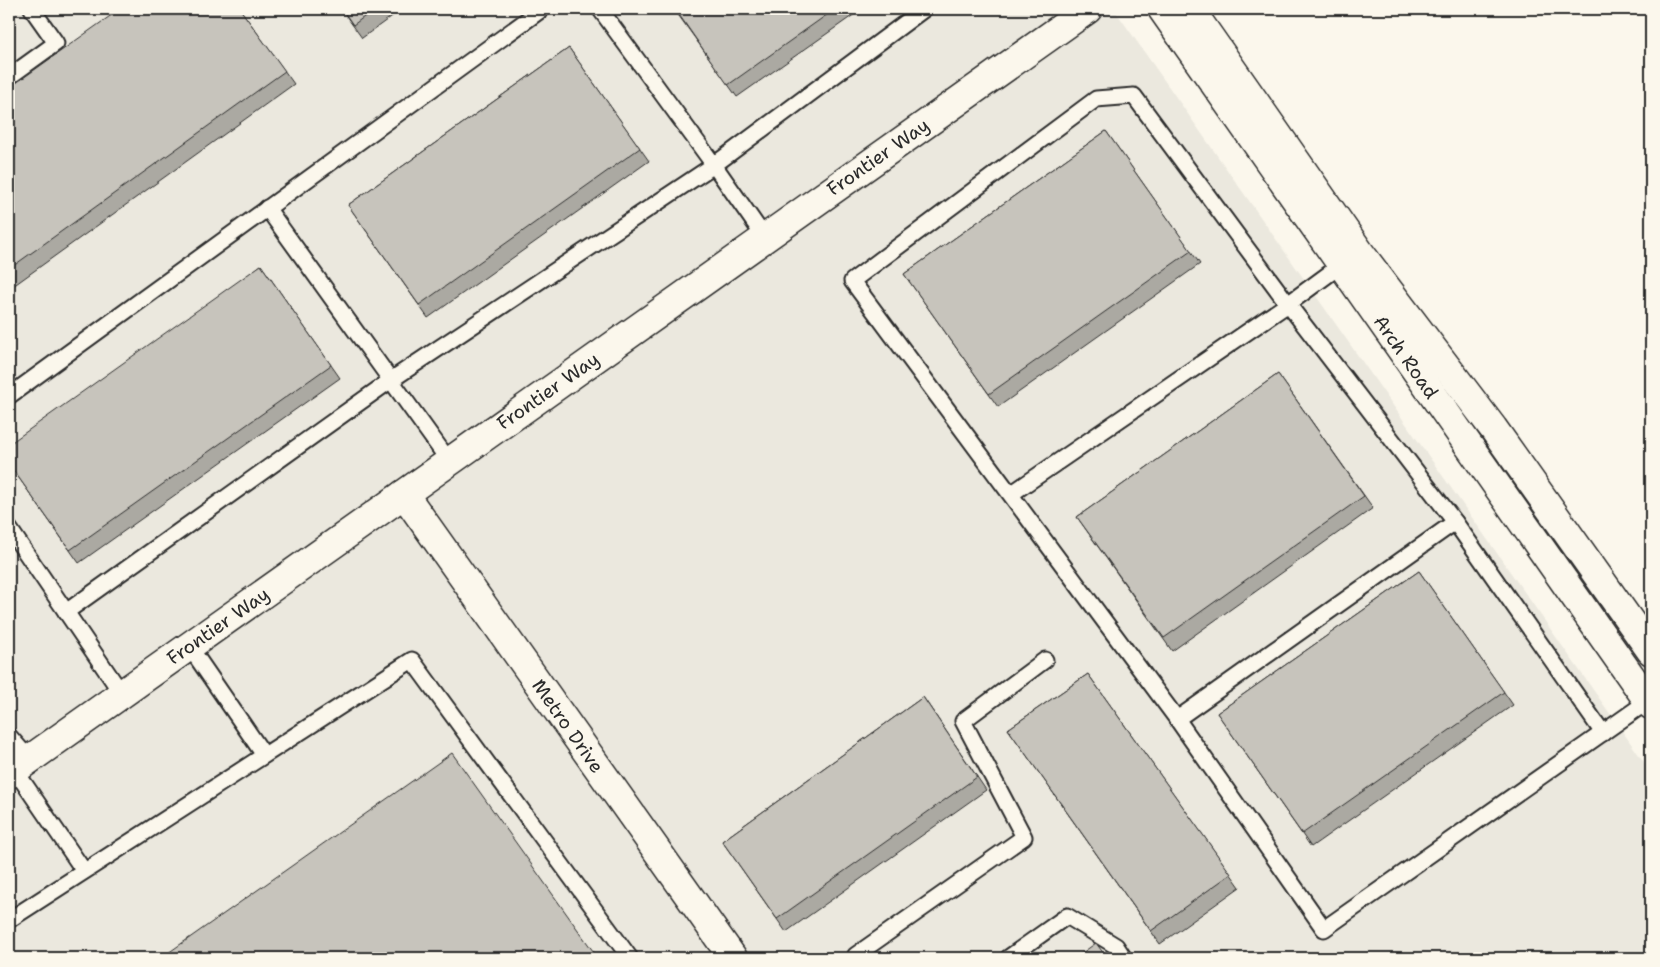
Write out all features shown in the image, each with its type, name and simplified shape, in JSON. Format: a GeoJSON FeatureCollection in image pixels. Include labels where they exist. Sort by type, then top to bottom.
{"type":"FeatureCollection","features":[{"type":"Feature","properties":{"kind":"street","name":"Frontier Way"},"geometry":{"type":"LineString","coordinates":[[18,768],[1088,9]]}},
{"type":"Feature","properties":{"kind":"street","name":"Arch Road"},"geometry":{"type":"LineString","coordinates":[[1162,9],[1650,703]]}},
{"type":"Feature","properties":{"kind":"street","name":"Arch Road"},"geometry":{"type":"LineString","coordinates":[[1190,9],[1361,254],[1493,428],[1651,651]]}},
{"type":"Feature","properties":{"kind":"street","name":"Metro Drive"},"geometry":{"type":"LineString","coordinates":[[404,494],[733,958]]}},
{"type":"Feature","properties":{"kind":"lane"},"geometry":{"type":"LineString","coordinates":[[9,77],[56,43],[32,9]]}},
{"type":"Feature","properties":{"kind":"lane"},"geometry":{"type":"LineString","coordinates":[[9,396],[542,9]]}},
{"type":"Feature","properties":{"kind":"lane"},"geometry":{"type":"LineString","coordinates":[[600,9],[765,238]]}},
{"type":"Feature","properties":{"kind":"lane"},"geometry":{"type":"LineString","coordinates":[[66,612],[391,380],[714,165],[924,9]]}},
{"type":"Feature","properties":{"kind":"lane"},"geometry":{"type":"LineString","coordinates":[[1603,733],[1455,522],[1288,304],[1134,96],[1096,99],[852,281],[1177,718],[1324,929],[1603,733],[1650,703]]}},
{"type":"Feature","properties":{"kind":"lane"},"geometry":{"type":"LineString","coordinates":[[267,208],[449,462]]}},
{"type":"Feature","properties":{"kind":"lane"},"geometry":{"type":"LineString","coordinates":[[1011,494],[1288,304],[1341,265]]}},
{"type":"Feature","properties":{"kind":"lane"},"geometry":{"type":"LineString","coordinates":[[1177,718],[1455,522]]}},
{"type":"Feature","properties":{"kind":"lane"},"geometry":{"type":"LineString","coordinates":[[9,528],[122,694]]}},
{"type":"Feature","properties":{"kind":"lane"},"geometry":{"type":"LineString","coordinates":[[189,646],[264,755]]}},
{"type":"Feature","properties":{"kind":"lane"},"geometry":{"type":"LineString","coordinates":[[9,920],[412,660],[630,958]]}},
{"type":"Feature","properties":{"kind":"lane"},"geometry":{"type":"LineString","coordinates":[[857,958],[856,955],[1024,837],[964,721],[1045,660]]}},
{"type":"Feature","properties":{"kind":"lane"},"geometry":{"type":"LineString","coordinates":[[9,736],[18,768],[84,871]]}},
{"type":"Feature","properties":{"kind":"lane"},"geometry":{"type":"LineString","coordinates":[[1008,958],[1067,916],[1116,946],[1124,958]]}},
{"type":"Feature","properties":{"kind":"shaded area"},"geometry":{"type":"Polygon","coordinates":[[[9,9],[1114,9],[1651,772],[1651,958],[9,958],[9,9]]]}},
{"type":"Feature","properties":{"kind":"building"},"geometry":{"type":"Polygon","coordinates":[[[120,9],[240,9],[285,71],[9,269],[9,88],[120,9]]]}},
{"type":"Feature","properties":{"kind":"building"},"geometry":{"type":"Polygon","coordinates":[[[342,9],[375,9],[353,25],[342,9]]]}},
{"type":"Feature","properties":{"kind":"building"},"geometry":{"type":"Polygon","coordinates":[[[675,9],[835,9],[728,85],[675,9]]]}},
{"type":"Feature","properties":{"kind":"building"},"geometry":{"type":"Polygon","coordinates":[[[569,48],[640,148],[419,305],[348,205],[569,48]]]}},
{"type":"Feature","properties":{"kind":"building"},"geometry":{"type":"Polygon","coordinates":[[[1106,131],[1191,251],[989,394],[904,274],[1106,131]]]}},
{"type":"Feature","properties":{"kind":"building"},"geometry":{"type":"Polygon","coordinates":[[[261,265],[331,365],[70,550],[9,464],[9,444],[261,265]]]}},
{"type":"Feature","properties":{"kind":"building"},"geometry":{"type":"Polygon","coordinates":[[[1278,374],[1364,496],[1164,638],[1077,517],[1278,374]]]}},
{"type":"Feature","properties":{"kind":"building"},"geometry":{"type":"Polygon","coordinates":[[[1419,571],[1504,692],[1302,834],[1217,713],[1419,571]]]}},
{"type":"Feature","properties":{"kind":"building"},"geometry":{"type":"Polygon","coordinates":[[[1088,674],[1231,874],[1151,931],[1008,729],[1088,674]]]}},
{"type":"Feature","properties":{"kind":"building"},"geometry":{"type":"Polygon","coordinates":[[[923,697],[977,777],[777,919],[722,841],[923,697]]]}},
{"type":"Feature","properties":{"kind":"building"},"geometry":{"type":"Polygon","coordinates":[[[452,753],[598,958],[161,958],[452,753]]]}},
{"type":"Feature","properties":{"kind":"building"},"geometry":{"type":"Polygon","coordinates":[[[1096,943],[1107,958],[1075,958],[1096,943]]]}}]}
